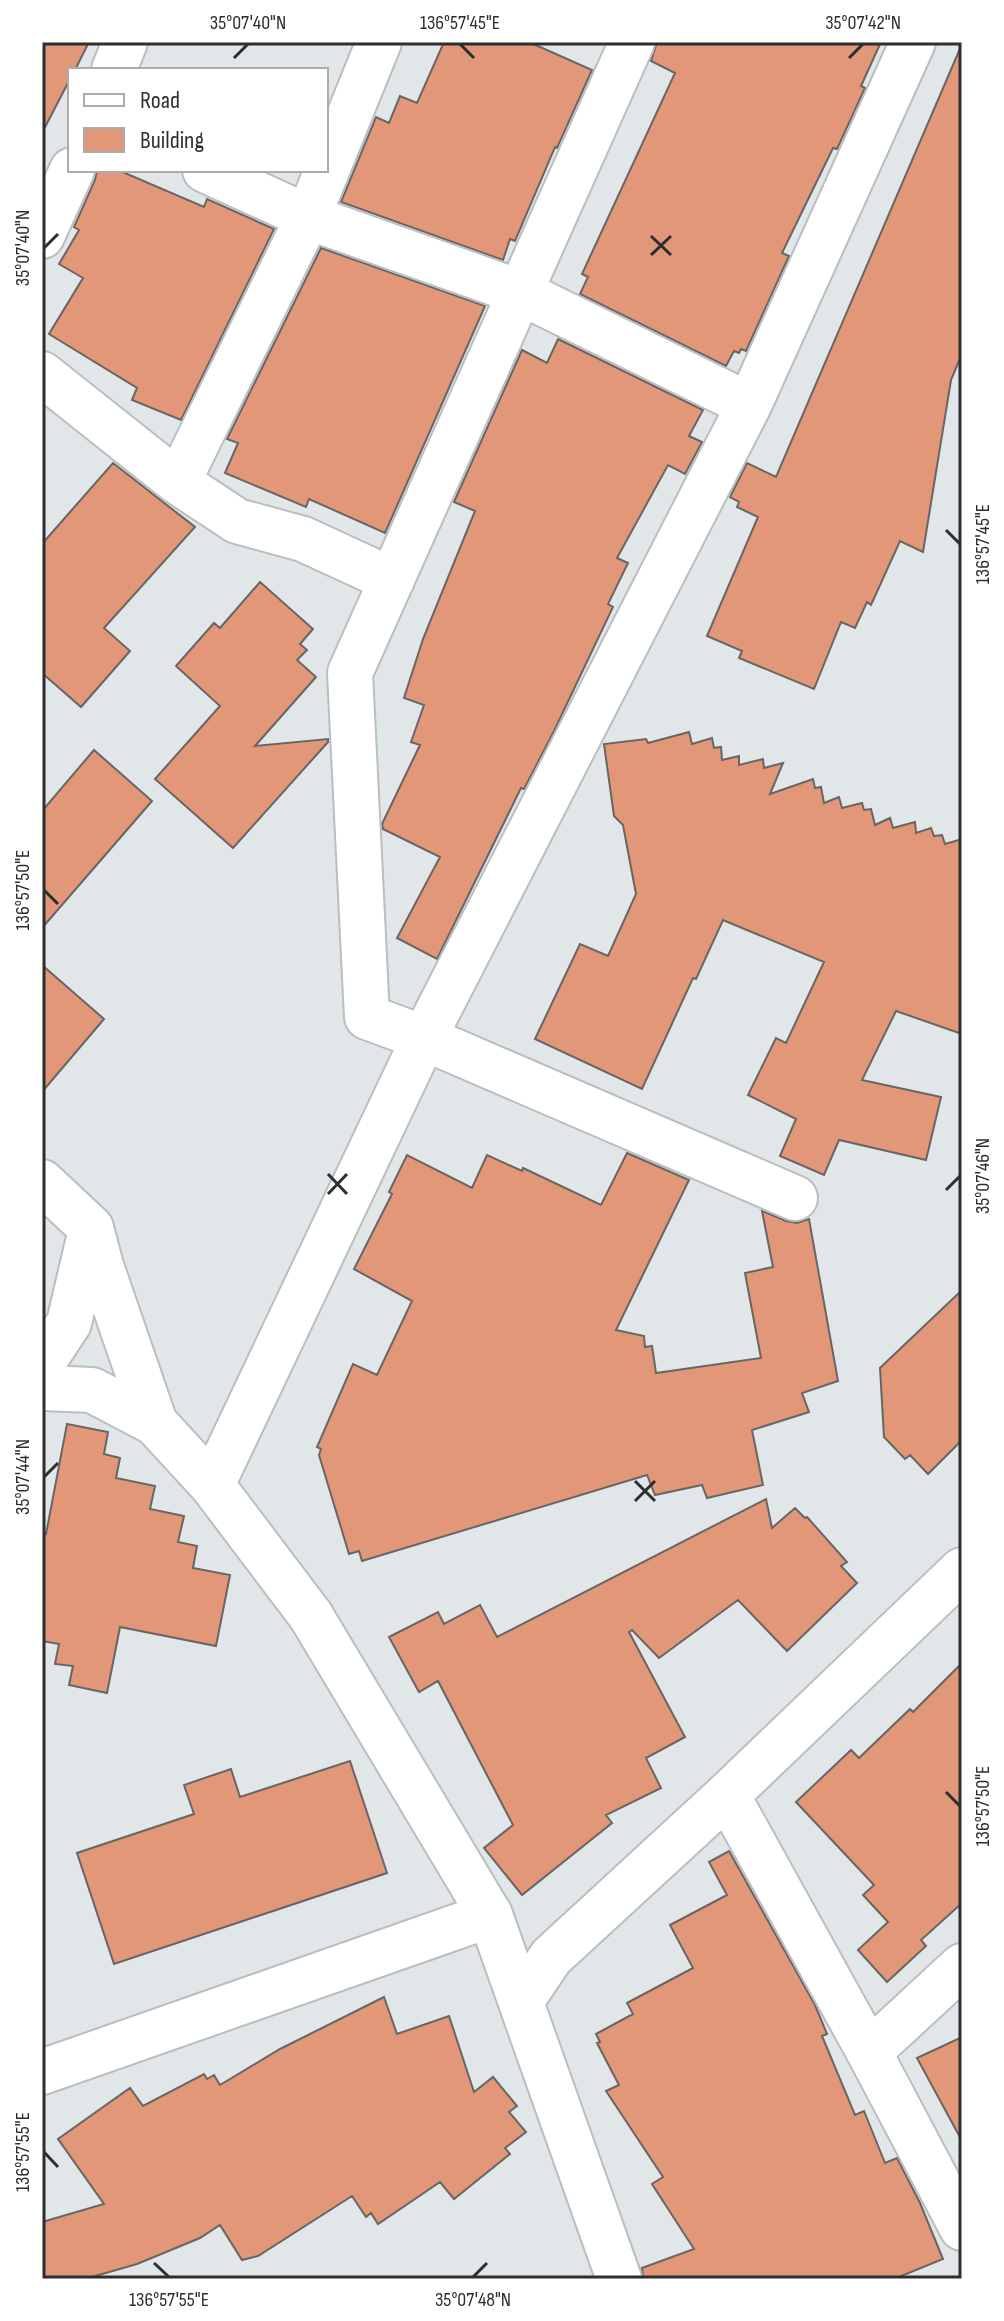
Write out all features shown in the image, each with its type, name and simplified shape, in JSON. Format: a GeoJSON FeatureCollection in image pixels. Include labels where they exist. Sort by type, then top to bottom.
{"type":"FeatureCollection","features":[{"type":"Feature","properties":{"kind":"street"},"geometry":{"type":"LineString","coordinates":[[115,68],[125,42]]}},
{"type":"Feature","properties":{"kind":"street"},"geometry":{"type":"LineString","coordinates":[[328,168],[379,42]]}},
{"type":"Feature","properties":{"kind":"street"},"geometry":{"type":"LineString","coordinates":[[632,42],[350,673],[367,1017],[424,1038],[795,1198]]}},
{"type":"Feature","properties":{"kind":"street"},"geometry":{"type":"LineString","coordinates":[[212,1485],[424,1038],[749,405],[913,42]]}},
{"type":"Feature","properties":{"kind":"street"},"geometry":{"type":"LineString","coordinates":[[42,236],[71,172]]}},
{"type":"Feature","properties":{"kind":"street"},"geometry":{"type":"LineString","coordinates":[[209,172],[308,217],[522,293],[749,405]]}},
{"type":"Feature","properties":{"kind":"street"},"geometry":{"type":"LineString","coordinates":[[178,482],[308,217],[326,172]]}},
{"type":"Feature","properties":{"kind":"street"},"geometry":{"type":"LineString","coordinates":[[42,374],[178,482],[237,521],[303,539],[392,580]]}},
{"type":"Feature","properties":{"kind":"street"},"geometry":{"type":"LineString","coordinates":[[42,1182],[91,1228],[155,1423]]}},
{"type":"Feature","properties":{"kind":"street"},"geometry":{"type":"LineString","coordinates":[[42,1364],[69,1323],[91,1228]]}},
{"type":"Feature","properties":{"kind":"street"},"geometry":{"type":"LineString","coordinates":[[42,1388],[92,1390],[155,1423],[212,1485],[311,1616],[490,1915],[619,2279]]}},
{"type":"Feature","properties":{"kind":"street"},"geometry":{"type":"LineString","coordinates":[[522,2000],[551,1957],[727,1795],[962,1570]]}},
{"type":"Feature","properties":{"kind":"street"},"geometry":{"type":"LineString","coordinates":[[727,1795],[962,2228]]}},
{"type":"Feature","properties":{"kind":"street"},"geometry":{"type":"LineString","coordinates":[[42,2072],[490,1915]]}},
{"type":"Feature","properties":{"kind":"street"},"geometry":{"type":"LineString","coordinates":[[869,2052],[962,1966]]}},
{"type":"Feature","properties":{"kind":"building"},"geometry":{"type":"Polygon","coordinates":[[[42,42],[89,42],[76,68],[68,68],[68,83],[42,133],[42,42]]]}},
{"type":"Feature","properties":{"kind":"building"},"geometry":{"type":"Polygon","coordinates":[[[444,42],[529,42],[592,70],[515,241],[510,239],[503,260],[341,202],[376,117],[389,123],[400,96],[417,103],[444,42]]]}},
{"type":"Feature","properties":{"kind":"building"},"geometry":{"type":"Polygon","coordinates":[[[657,42],[881,42],[861,86],[865,88],[837,149],[833,148],[782,253],[789,256],[746,351],[734,351],[726,366],[580,294],[588,277],[582,274],[675,73],[651,61],[657,42]]]}},
{"type":"Feature","properties":{"kind":"building"},"geometry":{"type":"Polygon","coordinates":[[[962,44],[962,354],[951,380],[923,552],[900,541],[871,605],[867,602],[855,628],[841,622],[814,689],[739,658],[742,651],[707,636],[758,517],[737,507],[739,502],[730,497],[747,463],[776,477],[962,44]]]}},
{"type":"Feature","properties":{"kind":"building"},"geometry":{"type":"Polygon","coordinates":[[[97,172],[123,172],[204,207],[207,199],[274,229],[181,420],[132,400],[137,388],[49,334],[83,278],[59,264],[79,230],[74,227],[97,172]]]}},
{"type":"Feature","properties":{"kind":"building"},"geometry":{"type":"Polygon","coordinates":[[[321,248],[485,306],[385,533],[309,499],[306,507],[225,473],[238,443],[227,439],[321,248]]]}},
{"type":"Feature","properties":{"kind":"building"},"geometry":{"type":"Polygon","coordinates":[[[558,339],[703,410],[689,436],[702,442],[685,474],[668,465],[617,558],[628,563],[608,604],[613,607],[554,731],[524,789],[521,788],[437,959],[397,938],[440,857],[383,829],[382,824],[420,745],[411,742],[424,705],[404,698],[423,639],[475,511],[454,502],[522,350],[547,363],[558,339]]]}},
{"type":"Feature","properties":{"kind":"building"},"geometry":{"type":"Polygon","coordinates":[[[113,463],[195,527],[104,628],[130,651],[81,707],[42,673],[42,544],[113,463]]]}},
{"type":"Feature","properties":{"kind":"building"},"geometry":{"type":"Polygon","coordinates":[[[260,582],[313,629],[300,644],[307,650],[297,660],[316,677],[255,746],[328,739],[328,742],[233,848],[155,779],[220,706],[176,666],[214,623],[220,628],[260,582]]]}},
{"type":"Feature","properties":{"kind":"building"},"geometry":{"type":"Polygon","coordinates":[[[689,732],[692,744],[712,738],[714,748],[721,747],[722,760],[739,756],[739,765],[763,759],[764,768],[783,763],[770,794],[813,779],[815,788],[821,787],[824,803],[839,797],[842,808],[862,803],[864,810],[871,809],[875,825],[890,818],[893,828],[915,822],[916,833],[931,828],[934,836],[942,835],[945,844],[962,839],[962,1034],[896,1011],[862,1080],[941,1097],[926,1160],[839,1140],[824,1175],[780,1156],[796,1119],[748,1095],[776,1038],[786,1043],[824,962],[723,920],[642,1089],[535,1039],[580,944],[608,956],[636,894],[623,825],[614,816],[604,744],[646,739],[648,743],[689,732]]]}},
{"type":"Feature","properties":{"kind":"building"},"geometry":{"type":"Polygon","coordinates":[[[94,750],[152,801],[42,928],[42,811],[94,750]]]}},
{"type":"Feature","properties":{"kind":"building"},"geometry":{"type":"Polygon","coordinates":[[[42,965],[104,1019],[42,1092],[42,965]]]}},
{"type":"Feature","properties":{"kind":"building"},"geometry":{"type":"Polygon","coordinates":[[[627,1153],[689,1180],[616,1330],[644,1336],[645,1347],[652,1346],[656,1373],[761,1358],[745,1273],[773,1267],[762,1211],[797,1223],[809,1219],[838,1381],[802,1393],[809,1412],[752,1430],[763,1485],[707,1498],[702,1485],[655,1495],[647,1475],[362,1561],[359,1551],[349,1554],[319,1455],[321,1449],[317,1447],[353,1364],[377,1375],[412,1301],[354,1269],[392,1194],[389,1192],[407,1155],[472,1188],[487,1155],[522,1171],[523,1168],[601,1205],[627,1153]]]}},
{"type":"Feature","properties":{"kind":"building"},"geometry":{"type":"Polygon","coordinates":[[[962,1290],[962,1440],[928,1474],[910,1455],[905,1459],[884,1437],[880,1368],[962,1290]]]}},
{"type":"Feature","properties":{"kind":"building"},"geometry":{"type":"Polygon","coordinates":[[[67,1424],[108,1432],[104,1454],[120,1458],[116,1478],[155,1486],[150,1509],[184,1516],[178,1542],[197,1546],[193,1568],[230,1575],[216,1646],[120,1627],[107,1693],[69,1685],[73,1666],[55,1664],[59,1644],[42,1641],[42,1533],[46,1534],[67,1424]]]}},
{"type":"Feature","properties":{"kind":"building"},"geometry":{"type":"Polygon","coordinates":[[[766,1499],[772,1528],[795,1508],[807,1517],[847,1562],[841,1566],[857,1583],[787,1651],[738,1600],[659,1658],[632,1630],[629,1632],[685,1737],[646,1758],[661,1788],[606,1815],[612,1823],[522,1895],[484,1848],[513,1825],[438,1681],[419,1692],[389,1637],[438,1612],[444,1624],[480,1605],[497,1637],[766,1499]]]}},
{"type":"Feature","properties":{"kind":"building"},"geometry":{"type":"Polygon","coordinates":[[[962,1663],[962,1903],[921,1940],[926,1946],[887,1982],[858,1950],[888,1922],[863,1895],[874,1885],[796,1802],[851,1750],[859,1758],[910,1709],[913,1712],[962,1663]]]}},
{"type":"Feature","properties":{"kind":"building"},"geometry":{"type":"Polygon","coordinates":[[[350,1761],[387,1873],[114,1964],[77,1853],[194,1814],[184,1785],[231,1769],[240,1797],[350,1761]]]}},
{"type":"Feature","properties":{"kind":"building"},"geometry":{"type":"Polygon","coordinates":[[[729,1851],[815,2005],[827,2034],[822,2036],[855,2115],[864,2111],[885,2163],[897,2158],[943,2259],[894,2279],[643,2279],[642,2268],[694,2249],[652,2184],[663,2177],[606,2091],[619,2085],[597,2043],[600,2042],[596,2034],[633,2014],[627,2003],[693,1968],[670,1925],[727,1895],[709,1862],[729,1851]]]}},
{"type":"Feature","properties":{"kind":"building"},"geometry":{"type":"Polygon","coordinates":[[[384,1997],[397,2034],[449,2016],[474,2092],[493,2077],[517,2106],[509,2112],[526,2132],[505,2148],[510,2154],[454,2199],[440,2182],[378,2224],[371,2213],[366,2217],[352,2196],[258,2256],[242,2260],[220,2225],[200,2238],[137,2264],[85,2279],[42,2279],[42,2222],[104,2204],[58,2139],[130,2088],[143,2106],[204,2074],[207,2079],[214,2075],[220,2085],[280,2049],[384,1997]]]}},
{"type":"Feature","properties":{"kind":"building"},"geometry":{"type":"Polygon","coordinates":[[[962,2037],[962,2141],[917,2058],[962,2037]]]}}]}
